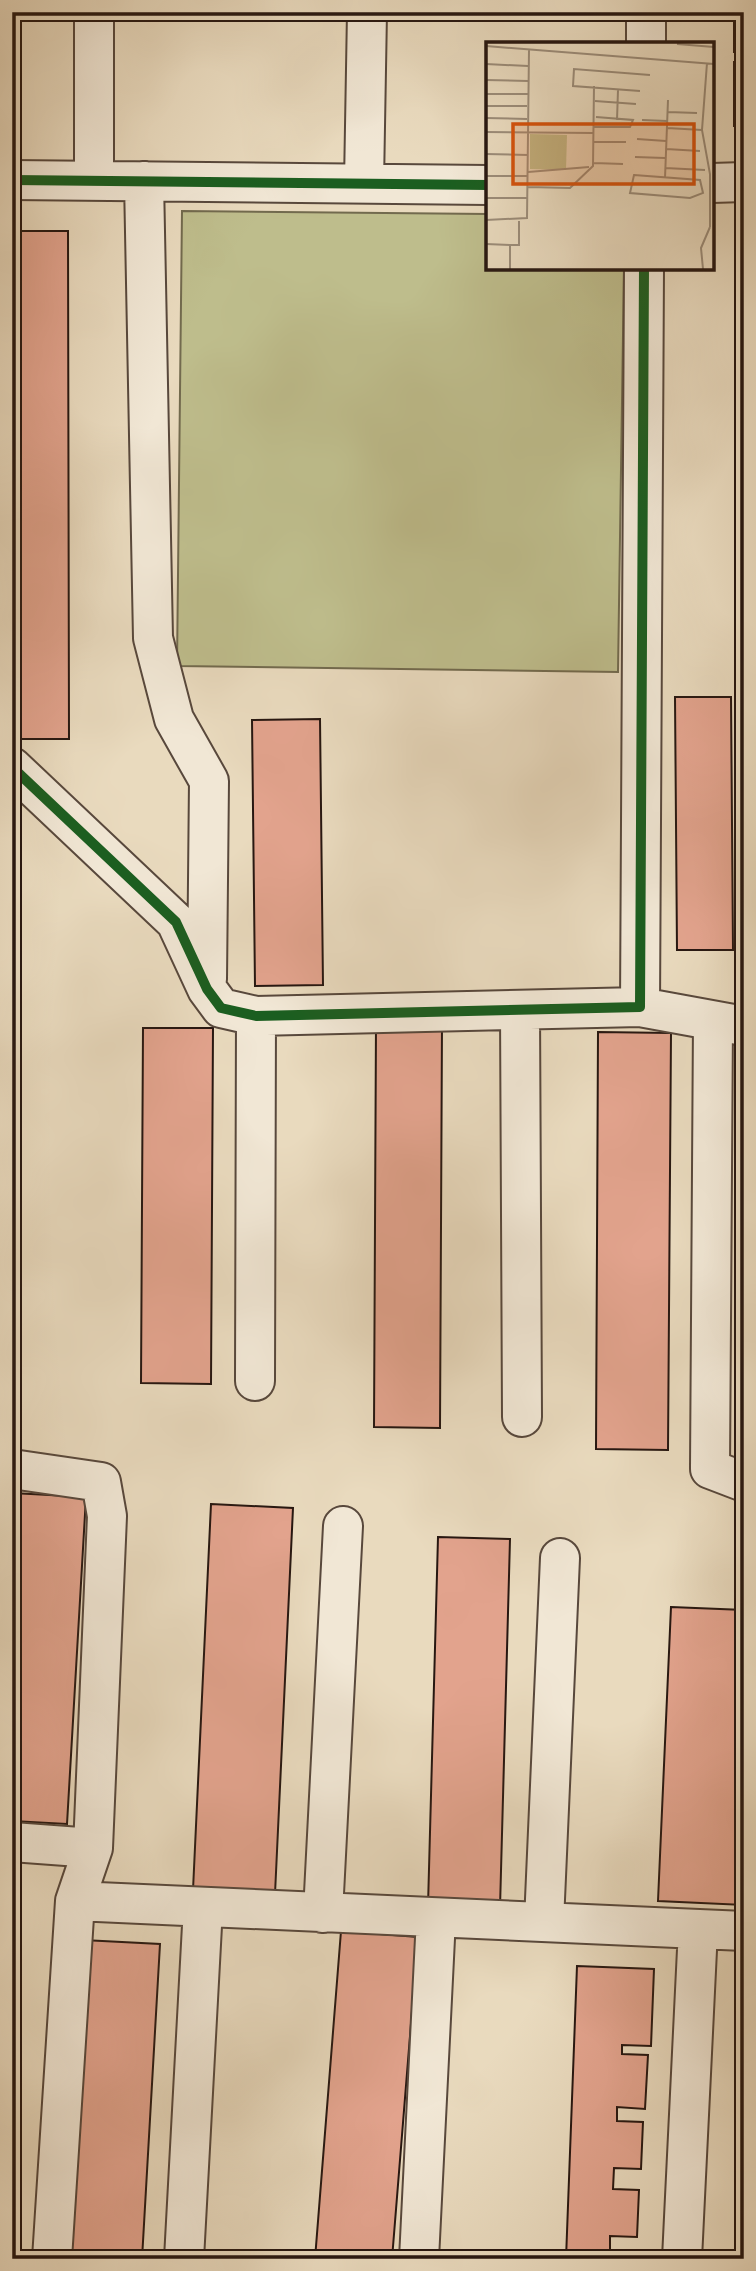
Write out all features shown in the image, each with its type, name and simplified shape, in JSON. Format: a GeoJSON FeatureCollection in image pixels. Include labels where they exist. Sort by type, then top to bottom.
{"type":"FeatureCollection","features":[{"type":"Feature","properties":{"kind":"street"},"geometry":{"type":"LineString","coordinates":[[94,12],[94,181]]}},
{"type":"Feature","properties":{"kind":"street"},"geometry":{"type":"LineString","coordinates":[[364,183],[367,12]]}},
{"type":"Feature","properties":{"kind":"street"},"geometry":{"type":"LineString","coordinates":[[646,12],[646,42]]}},
{"type":"Feature","properties":{"kind":"street"},"geometry":{"type":"LineString","coordinates":[[12,180],[486,185]]}},
{"type":"Feature","properties":{"kind":"street"},"geometry":{"type":"LineString","coordinates":[[144,181],[153,638],[174,719],[209,781],[207,989]]}},
{"type":"Feature","properties":{"kind":"street"},"geometry":{"type":"LineString","coordinates":[[714,183],[744,182]]}},
{"type":"Feature","properties":{"kind":"street"},"geometry":{"type":"LineString","coordinates":[[640,1007],[644,270]]}},
{"type":"Feature","properties":{"kind":"street"},"geometry":{"type":"LineString","coordinates":[[12,767],[176,922],[207,989],[221,1008],[256,1016],[640,1007],[728,1023],[727,1300],[710,1469],[744,1482]]}},
{"type":"Feature","properties":{"kind":"street"},"geometry":{"type":"LineString","coordinates":[[520,1010],[522,1417]]}},
{"type":"Feature","properties":{"kind":"street"},"geometry":{"type":"LineString","coordinates":[[255,1381],[256,1016]]}},
{"type":"Feature","properties":{"kind":"street"},"geometry":{"type":"LineString","coordinates":[[12,1469],[101,1482],[107,1516],[93,1848],[75,1901],[52,2259]]}},
{"type":"Feature","properties":{"kind":"street"},"geometry":{"type":"LineString","coordinates":[[324,1913],[343,1526]]}},
{"type":"Feature","properties":{"kind":"street"},"geometry":{"type":"LineString","coordinates":[[544,1922],[560,1558]]}},
{"type":"Feature","properties":{"kind":"street"},"geometry":{"type":"LineString","coordinates":[[12,1842],[93,1848]]}},
{"type":"Feature","properties":{"kind":"street"},"geometry":{"type":"LineString","coordinates":[[75,1901],[744,1931]]}},
{"type":"Feature","properties":{"kind":"street"},"geometry":{"type":"LineString","coordinates":[[184,2259],[203,1907]]}},
{"type":"Feature","properties":{"kind":"street"},"geometry":{"type":"LineString","coordinates":[[419,2259],[436,1917]]}},
{"type":"Feature","properties":{"kind":"street"},"geometry":{"type":"LineString","coordinates":[[682,2259],[698,1929]]}},
{"type":"Feature","properties":{"kind":"shaded area"},"geometry":{"type":"Polygon","coordinates":[[[182,211],[486,214],[486,270],[624,270],[618,672],[177,666],[182,211]]]}},
{"type":"Feature","properties":{"kind":"building"},"geometry":{"type":"Polygon","coordinates":[[[734,12],[744,12],[744,52],[734,52],[734,12]]]}},
{"type":"Feature","properties":{"kind":"building"},"geometry":{"type":"Polygon","coordinates":[[[734,62],[744,62],[744,126],[734,126],[734,62]]]}},
{"type":"Feature","properties":{"kind":"building"},"geometry":{"type":"Polygon","coordinates":[[[12,231],[68,231],[69,739],[12,739],[12,231]]]}},
{"type":"Feature","properties":{"kind":"building"},"geometry":{"type":"Polygon","coordinates":[[[675,697],[731,697],[733,950],[677,950],[675,697]]]}},
{"type":"Feature","properties":{"kind":"building"},"geometry":{"type":"Polygon","coordinates":[[[320,719],[323,985],[255,986],[252,720],[320,719]]]}},
{"type":"Feature","properties":{"kind":"building"},"geometry":{"type":"Polygon","coordinates":[[[376,1023],[442,1023],[440,1428],[374,1427],[376,1023]]]}},
{"type":"Feature","properties":{"kind":"building"},"geometry":{"type":"Polygon","coordinates":[[[143,1028],[213,1028],[211,1384],[141,1383],[143,1028]]]}},
{"type":"Feature","properties":{"kind":"building"},"geometry":{"type":"Polygon","coordinates":[[[598,1032],[671,1033],[668,1450],[596,1449],[598,1032]]]}},
{"type":"Feature","properties":{"kind":"building"},"geometry":{"type":"Polygon","coordinates":[[[12,1493],[86,1497],[67,1824],[12,1821],[12,1493]]]}},
{"type":"Feature","properties":{"kind":"building"},"geometry":{"type":"Polygon","coordinates":[[[211,1504],[293,1508],[275,1894],[193,1890],[211,1504]]]}},
{"type":"Feature","properties":{"kind":"building"},"geometry":{"type":"Polygon","coordinates":[[[438,1537],[510,1539],[500,1908],[428,1906],[438,1537]]]}},
{"type":"Feature","properties":{"kind":"building"},"geometry":{"type":"Polygon","coordinates":[[[671,1607],[744,1610],[744,1905],[658,1901],[671,1607]]]}},
{"type":"Feature","properties":{"kind":"building"},"geometry":{"type":"Polygon","coordinates":[[[341,1931],[418,1937],[392,2259],[315,2259],[341,1931]]]}},
{"type":"Feature","properties":{"kind":"building"},"geometry":{"type":"Polygon","coordinates":[[[83,1940],[160,1944],[142,2259],[65,2259],[83,1940]]]}},
{"type":"Feature","properties":{"kind":"building"},"geometry":{"type":"Polygon","coordinates":[[[577,1966],[654,1969],[651,2046],[622,2045],[622,2054],[648,2055],[645,2109],[617,2107],[617,2121],[643,2122],[641,2169],[614,2168],[613,2189],[639,2190],[637,2237],[610,2236],[610,2253],[635,2254],[635,2259],[566,2259],[577,1966]]]}},
{"type":"Feature","properties":{"kind":"cycle path"},"geometry":{"type":"LineString","coordinates":[[12,180],[486,185]]}},
{"type":"Feature","properties":{"kind":"cycle path"},"geometry":{"type":"LineString","coordinates":[[12,767],[176,922],[207,989],[221,1008],[256,1016],[640,1007],[644,270]]}}]}
